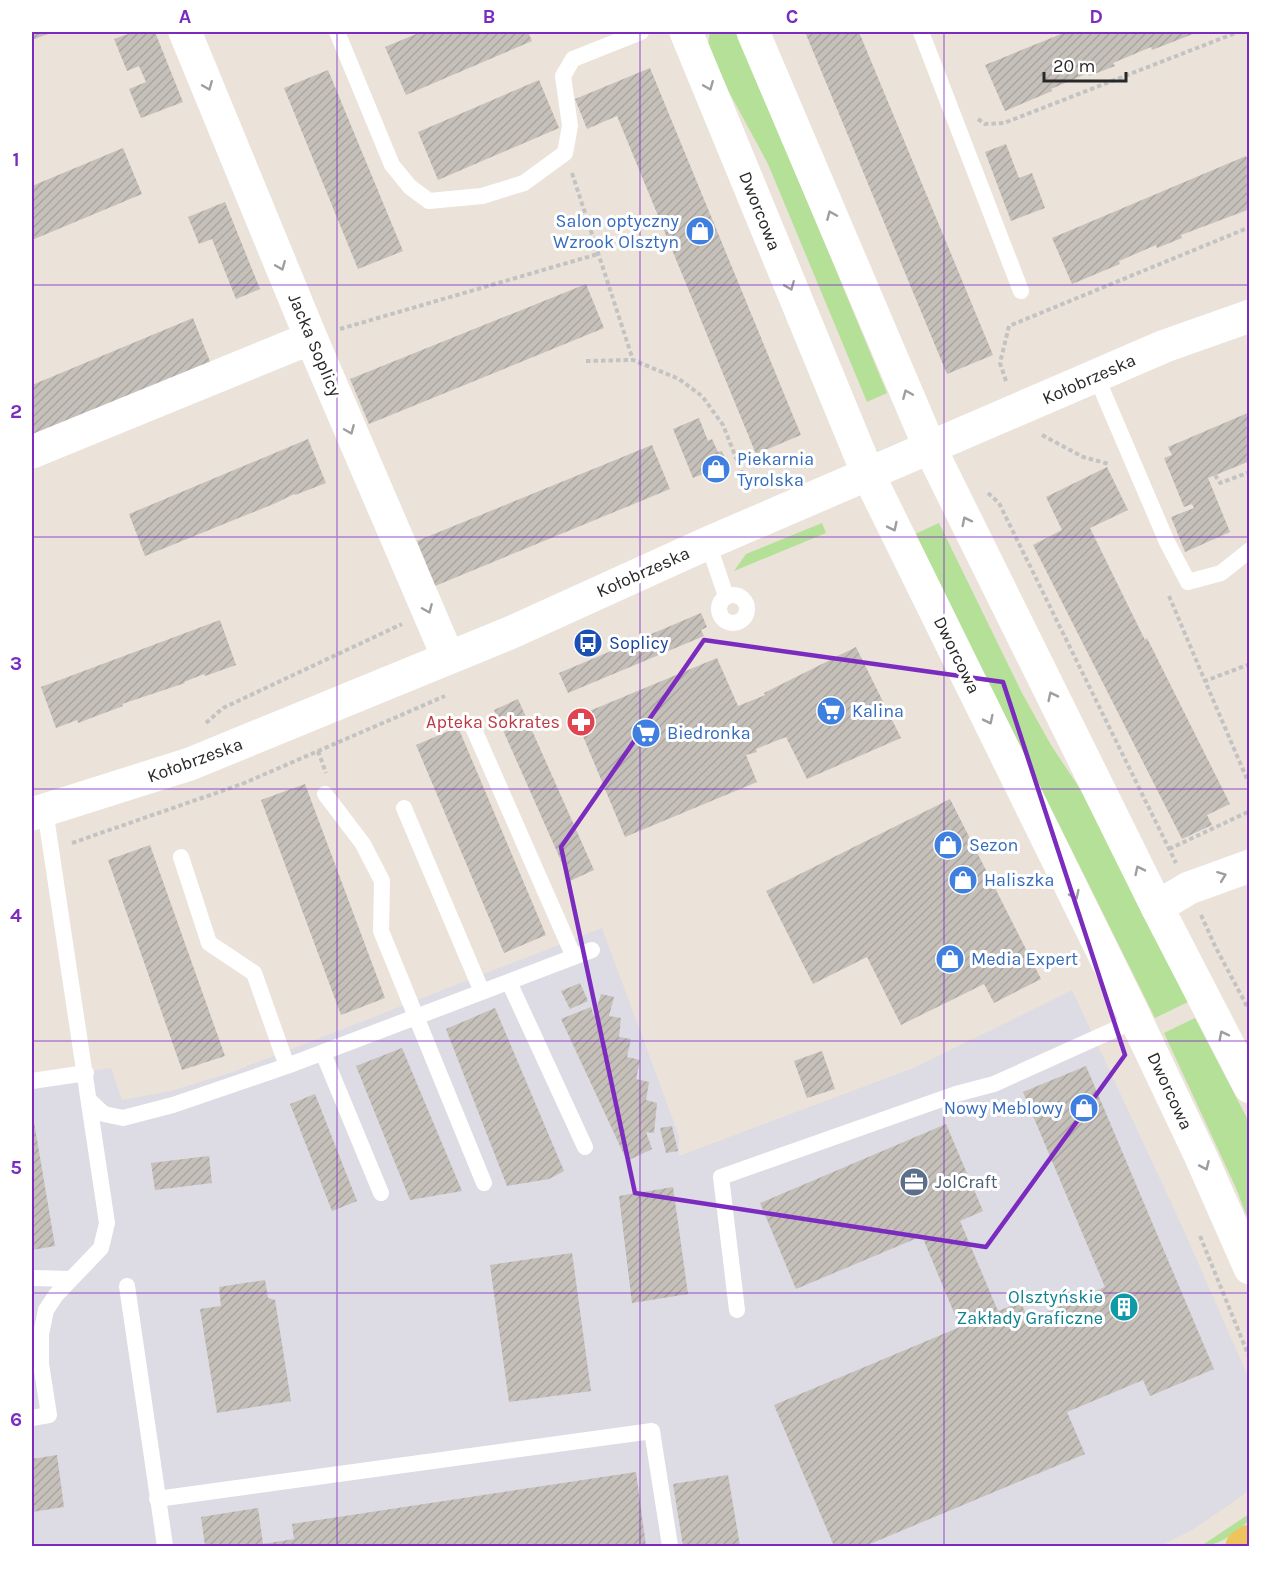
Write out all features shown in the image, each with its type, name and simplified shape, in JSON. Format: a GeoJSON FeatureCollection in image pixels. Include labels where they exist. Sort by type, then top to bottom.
{"type":"FeatureCollection","features":[{"type":"Feature","properties":{"kind":"main road"},"geometry":{"type":"LineString","coordinates":[[1242,1546],[1250,1541]]}},
{"type":"Feature","properties":{"kind":"street","name":"Jacka Soplicy"},"geometry":{"type":"LineString","coordinates":[[185,32],[311,338],[448,657]]}},
{"type":"Feature","properties":{"kind":"street","name":"Dworcowa"},"geometry":{"type":"LineString","coordinates":[[686,32],[868,474],[1136,1020],[1201,1157],[1250,1268]]}},
{"type":"Feature","properties":{"kind":"street"},"geometry":{"type":"LineString","coordinates":[[753,32],[930,448],[1157,907],[1250,1087]]}},
{"type":"Feature","properties":{"kind":"street","name":"Kołobrzeska"},"geometry":{"type":"LineString","coordinates":[[38,812],[190,764],[512,632],[708,543],[1165,346],[1250,316]]}},
{"type":"Feature","properties":{"kind":"street"},"geometry":{"type":"LineString","coordinates":[[32,452],[311,338]]}},
{"type":"Feature","properties":{"kind":"street"},"geometry":{"type":"LineString","coordinates":[[1157,907],[1189,888],[1250,866]]}},
{"type":"Feature","properties":{"kind":"lane"},"geometry":{"type":"LineString","coordinates":[[338,32],[392,165],[410,187],[429,201],[482,196],[524,183],[565,153],[570,126],[563,76],[573,59],[641,32]]}},
{"type":"Feature","properties":{"kind":"lane"},"geometry":{"type":"LineString","coordinates":[[921,32],[1021,291]]}},
{"type":"Feature","properties":{"kind":"lane"},"geometry":{"type":"LineString","coordinates":[[1096,376],[1167,542],[1188,582],[1221,573],[1250,550]]}},
{"type":"Feature","properties":{"kind":"lane"},"geometry":{"type":"LineString","coordinates":[[708,543],[726,596]]}},
{"type":"Feature","properties":{"kind":"lane"},"geometry":{"type":"LineString","coordinates":[[472,725],[574,957]]}},
{"type":"Feature","properties":{"kind":"lane"},"geometry":{"type":"LineString","coordinates":[[325,794],[363,844],[382,881],[381,931],[484,1183]]}},
{"type":"Feature","properties":{"kind":"lane"},"geometry":{"type":"LineString","coordinates":[[404,808],[482,992]]}},
{"type":"Feature","properties":{"kind":"lane"},"geometry":{"type":"LineString","coordinates":[[32,1418],[49,1415],[41,1364],[41,1334],[46,1310],[71,1279],[101,1248],[107,1223],[51,850],[38,812]]}},
{"type":"Feature","properties":{"kind":"lane"},"geometry":{"type":"LineString","coordinates":[[181,857],[210,943],[254,973],[287,1066]]}},
{"type":"Feature","properties":{"kind":"lane"},"geometry":{"type":"LineString","coordinates":[[90,1101],[105,1114],[123,1118],[173,1105],[323,1053],[592,950]]}},
{"type":"Feature","properties":{"kind":"lane"},"geometry":{"type":"LineString","coordinates":[[509,982],[585,1146]]}},
{"type":"Feature","properties":{"kind":"lane"},"geometry":{"type":"LineString","coordinates":[[737,1310],[721,1177],[956,1094],[994,1084],[1136,1020]]}},
{"type":"Feature","properties":{"kind":"lane"},"geometry":{"type":"LineString","coordinates":[[323,1053],[381,1193]]}},
{"type":"Feature","properties":{"kind":"lane"},"geometry":{"type":"LineString","coordinates":[[32,1081],[86,1072]]}},
{"type":"Feature","properties":{"kind":"lane"},"geometry":{"type":"LineString","coordinates":[[32,1278],[71,1279]]}},
{"type":"Feature","properties":{"kind":"lane"},"geometry":{"type":"LineString","coordinates":[[127,1286],[165,1546]]}},
{"type":"Feature","properties":{"kind":"lane"},"geometry":{"type":"LineString","coordinates":[[158,1499],[652,1431],[670,1546]]}},
{"type":"Feature","properties":{"kind":"path"},"geometry":{"type":"LineString","coordinates":[[976,117],[985,124],[1004,123],[1238,32]]}},
{"type":"Feature","properties":{"kind":"path"},"geometry":{"type":"LineString","coordinates":[[565,153],[633,360]]}},
{"type":"Feature","properties":{"kind":"path"},"geometry":{"type":"LineString","coordinates":[[1007,382],[1000,363],[1009,326],[1250,227]]}},
{"type":"Feature","properties":{"kind":"path"},"geometry":{"type":"LineString","coordinates":[[311,338],[598,254]]}},
{"type":"Feature","properties":{"kind":"path"},"geometry":{"type":"LineString","coordinates":[[586,361],[633,360],[679,379],[702,396],[723,425],[744,478]]}},
{"type":"Feature","properties":{"kind":"path"},"geometry":{"type":"LineString","coordinates":[[1042,435],[1083,457],[1109,464],[1115,474]]}},
{"type":"Feature","properties":{"kind":"path"},"geometry":{"type":"LineString","coordinates":[[1215,475],[1220,483],[1250,472]]}},
{"type":"Feature","properties":{"kind":"path"},"geometry":{"type":"LineString","coordinates":[[985,491],[999,503],[1189,888],[1215,946],[1250,1012]]}},
{"type":"Feature","properties":{"kind":"path"},"geometry":{"type":"LineString","coordinates":[[1168,593],[1250,786]]}},
{"type":"Feature","properties":{"kind":"path"},"geometry":{"type":"LineString","coordinates":[[201,727],[223,708],[405,623]]}},
{"type":"Feature","properties":{"kind":"path"},"geometry":{"type":"LineString","coordinates":[[1204,681],[1250,664]]}},
{"type":"Feature","properties":{"kind":"path"},"geometry":{"type":"LineString","coordinates":[[51,850],[242,784],[445,696]]}},
{"type":"Feature","properties":{"kind":"path"},"geometry":{"type":"LineString","coordinates":[[1169,849],[1250,811]]}},
{"type":"Feature","properties":{"kind":"highlighted area"},"geometry":{"type":"Polygon","coordinates":[[[704,640],[1003,682],[1125,1055],[986,1247],[635,1193],[561,847],[704,640]]]}},
{"type":"Feature","properties":{"kind":"shaded area"},"geometry":{"type":"Polygon","coordinates":[[[602,928],[679,1136],[679,1156],[916,1067],[1072,990],[1182,1226],[1249,1379],[1249,1491],[1194,1529],[1160,1546],[32,1546],[32,1080],[111,1068],[122,1100],[171,1091],[230,1073],[602,928]]]}},
{"type":"Feature","properties":{"kind":"green space"},"geometry":{"type":"Polygon","coordinates":[[[710,32],[737,32],[887,393],[867,402],[768,164],[729,92],[708,44],[710,32]]]}},
{"type":"Feature","properties":{"kind":"green space"},"geometry":{"type":"Polygon","coordinates":[[[822,523],[826,533],[734,571],[746,554],[822,523]]]}},
{"type":"Feature","properties":{"kind":"green space"},"geometry":{"type":"Polygon","coordinates":[[[939,523],[1022,693],[1051,745],[1084,795],[1188,1002],[1155,1018],[915,534],[939,523]]]}},
{"type":"Feature","properties":{"kind":"green space"},"geometry":{"type":"Polygon","coordinates":[[[1195,1018],[1249,1122],[1249,1222],[1236,1188],[1164,1033],[1195,1018]]]}},
{"type":"Feature","properties":{"kind":"green space"},"geometry":{"type":"Polygon","coordinates":[[[1249,1514],[1249,1521],[1227,1538],[1215,1544],[1201,1546],[1249,1514]]]}},
{"type":"Feature","properties":{"kind":"building"},"geometry":{"type":"Polygon","coordinates":[[[32,32],[53,32],[32,40],[32,32]]]}},
{"type":"Feature","properties":{"kind":"building"},"geometry":{"type":"Polygon","coordinates":[[[134,32],[155,32],[183,102],[141,118],[129,89],[146,82],[139,66],[127,71],[114,39],[134,32]]]}},
{"type":"Feature","properties":{"kind":"building"},"geometry":{"type":"Polygon","coordinates":[[[421,32],[528,32],[532,41],[406,95],[385,47],[421,32]]]}},
{"type":"Feature","properties":{"kind":"building"},"geometry":{"type":"Polygon","coordinates":[[[805,32],[859,32],[993,355],[947,374],[805,32]]]}},
{"type":"Feature","properties":{"kind":"building"},"geometry":{"type":"Polygon","coordinates":[[[1066,32],[1198,32],[1152,50],[1151,47],[1113,63],[1115,66],[1089,76],[1088,73],[1005,111],[985,65],[1066,32]]]}},
{"type":"Feature","properties":{"kind":"building"},"geometry":{"type":"Polygon","coordinates":[[[650,68],[801,435],[756,454],[617,116],[587,129],[575,99],[650,68]]]}},
{"type":"Feature","properties":{"kind":"building"},"geometry":{"type":"Polygon","coordinates":[[[328,70],[403,251],[358,269],[284,88],[328,70]]]}},
{"type":"Feature","properties":{"kind":"building"},"geometry":{"type":"Polygon","coordinates":[[[539,80],[559,128],[438,180],[418,132],[539,80]]]}},
{"type":"Feature","properties":{"kind":"building"},"geometry":{"type":"Polygon","coordinates":[[[1006,144],[1019,178],[1032,173],[1045,208],[1011,221],[985,152],[1006,144]]]}},
{"type":"Feature","properties":{"kind":"building"},"geometry":{"type":"Polygon","coordinates":[[[123,148],[142,194],[32,240],[32,186],[123,148]]]}},
{"type":"Feature","properties":{"kind":"building"},"geometry":{"type":"Polygon","coordinates":[[[1246,156],[1250,164],[1250,209],[1181,235],[1182,238],[1157,248],[1156,245],[1119,261],[1120,264],[1072,284],[1052,238],[1246,156]]]}},
{"type":"Feature","properties":{"kind":"building"},"geometry":{"type":"Polygon","coordinates":[[[225,202],[260,289],[236,299],[212,239],[199,244],[188,217],[225,202]]]}},
{"type":"Feature","properties":{"kind":"building"},"geometry":{"type":"Polygon","coordinates":[[[586,284],[604,328],[369,424],[350,379],[586,284]]]}},
{"type":"Feature","properties":{"kind":"building"},"geometry":{"type":"Polygon","coordinates":[[[193,318],[211,364],[32,438],[32,385],[193,318]]]}},
{"type":"Feature","properties":{"kind":"building"},"geometry":{"type":"Polygon","coordinates":[[[1250,412],[1250,461],[1208,478],[1230,532],[1185,552],[1171,517],[1194,508],[1192,504],[1184,507],[1164,458],[1172,455],[1168,447],[1250,412]]]}},
{"type":"Feature","properties":{"kind":"building"},"geometry":{"type":"Polygon","coordinates":[[[699,418],[708,441],[712,439],[718,452],[722,451],[727,464],[693,478],[673,429],[699,418]]]}},
{"type":"Feature","properties":{"kind":"building"},"geometry":{"type":"Polygon","coordinates":[[[308,439],[326,483],[145,556],[129,514],[308,439]]]}},
{"type":"Feature","properties":{"kind":"building"},"geometry":{"type":"Polygon","coordinates":[[[652,445],[670,489],[435,586],[417,541],[652,445]]]}},
{"type":"Feature","properties":{"kind":"building"},"geometry":{"type":"Polygon","coordinates":[[[1107,467],[1128,510],[1090,528],[1230,804],[1207,815],[1212,825],[1182,839],[1033,545],[1062,530],[1046,497],[1107,467]]]}},
{"type":"Feature","properties":{"kind":"building"},"geometry":{"type":"Polygon","coordinates":[[[701,613],[707,627],[701,630],[704,636],[568,693],[559,673],[701,613]]]}},
{"type":"Feature","properties":{"kind":"building"},"geometry":{"type":"Polygon","coordinates":[[[220,620],[236,665],[205,676],[204,674],[185,683],[122,704],[123,706],[78,723],[77,720],[56,728],[41,687],[220,620]]]}},
{"type":"Feature","properties":{"kind":"building"},"geometry":{"type":"Polygon","coordinates":[[[856,647],[901,738],[807,779],[786,737],[746,755],[757,782],[625,837],[575,717],[717,658],[738,706],[765,695],[764,693],[856,647]]]}},
{"type":"Feature","properties":{"kind":"building"},"geometry":{"type":"Polygon","coordinates":[[[518,699],[594,870],[570,881],[494,710],[518,699]]]}},
{"type":"Feature","properties":{"kind":"building"},"geometry":{"type":"Polygon","coordinates":[[[458,727],[546,935],[504,953],[416,745],[458,727]]]}},
{"type":"Feature","properties":{"kind":"building"},"geometry":{"type":"Polygon","coordinates":[[[305,784],[385,998],[341,1015],[261,800],[305,784]]]}},
{"type":"Feature","properties":{"kind":"building"},"geometry":{"type":"Polygon","coordinates":[[[950,799],[1041,979],[994,1003],[984,984],[901,1025],[867,957],[813,984],[766,891],[950,799]]]}},
{"type":"Feature","properties":{"kind":"building"},"geometry":{"type":"Polygon","coordinates":[[[150,845],[225,1056],[182,1070],[108,860],[150,845]]]}},
{"type":"Feature","properties":{"kind":"building"},"geometry":{"type":"Polygon","coordinates":[[[580,983],[588,1001],[570,1009],[561,991],[580,983]]]}},
{"type":"Feature","properties":{"kind":"building"},"geometry":{"type":"Polygon","coordinates":[[[601,994],[614,997],[609,1016],[621,1018],[619,1037],[631,1039],[627,1057],[640,1060],[636,1079],[649,1082],[646,1100],[657,1103],[654,1133],[646,1132],[652,1149],[627,1161],[561,1019],[591,1007],[594,1017],[601,994]]]}},
{"type":"Feature","properties":{"kind":"building"},"geometry":{"type":"Polygon","coordinates":[[[495,1008],[564,1171],[549,1179],[507,1186],[446,1029],[495,1008]]]}},
{"type":"Feature","properties":{"kind":"building"},"geometry":{"type":"Polygon","coordinates":[[[402,1048],[462,1191],[410,1200],[356,1066],[402,1048]]]}},
{"type":"Feature","properties":{"kind":"building"},"geometry":{"type":"Polygon","coordinates":[[[822,1051],[835,1089],[807,1098],[794,1061],[822,1051]]]}},
{"type":"Feature","properties":{"kind":"building","name":"Olsztyńskie Zakłady Graficzne"},"geometry":{"type":"Polygon","coordinates":[[[1086,1066],[1214,1369],[1150,1396],[1143,1380],[1067,1412],[1085,1454],[865,1546],[834,1546],[774,1405],[960,1327],[922,1236],[796,1289],[760,1203],[946,1124],[983,1211],[960,1221],[998,1311],[1021,1302],[1028,1320],[1105,1287],[1023,1092],[1086,1066]]]}},
{"type":"Feature","properties":{"kind":"building"},"geometry":{"type":"Polygon","coordinates":[[[315,1094],[357,1201],[332,1211],[290,1104],[315,1094]]]}},
{"type":"Feature","properties":{"kind":"building"},"geometry":{"type":"Polygon","coordinates":[[[32,1110],[55,1246],[32,1250],[32,1110]]]}},
{"type":"Feature","properties":{"kind":"building"},"geometry":{"type":"Polygon","coordinates":[[[672,1126],[678,1151],[666,1153],[660,1128],[672,1126]]]}},
{"type":"Feature","properties":{"kind":"building"},"geometry":{"type":"Polygon","coordinates":[[[209,1156],[212,1183],[155,1190],[151,1163],[209,1156]]]}},
{"type":"Feature","properties":{"kind":"building"},"geometry":{"type":"Polygon","coordinates":[[[673,1187],[688,1294],[632,1303],[619,1196],[673,1187]]]}},
{"type":"Feature","properties":{"kind":"building"},"geometry":{"type":"Polygon","coordinates":[[[572,1253],[591,1391],[509,1402],[490,1265],[572,1253]]]}},
{"type":"Feature","properties":{"kind":"building"},"geometry":{"type":"Polygon","coordinates":[[[265,1280],[268,1298],[275,1300],[291,1401],[217,1413],[200,1309],[221,1306],[219,1287],[265,1280]]]}},
{"type":"Feature","properties":{"kind":"building"},"geometry":{"type":"Polygon","coordinates":[[[57,1455],[64,1507],[32,1512],[32,1459],[57,1455]]]}},
{"type":"Feature","properties":{"kind":"building"},"geometry":{"type":"Polygon","coordinates":[[[636,1472],[646,1546],[205,1546],[201,1517],[258,1508],[263,1544],[294,1539],[292,1524],[636,1472]]]}},
{"type":"Feature","properties":{"kind":"building"},"geometry":{"type":"Polygon","coordinates":[[[728,1475],[740,1546],[683,1546],[673,1484],[728,1475]]]}},
{"type":"Feature","properties":{"kind":"place","name":"Salon optyczny Wzrook Olsztyn"},"geometry":{"type":"Point","coordinates":[700,231]}},
{"type":"Feature","properties":{"kind":"place","name":"Piekarnia Tyrolska"},"geometry":{"type":"Point","coordinates":[716,469]}},
{"type":"Feature","properties":{"kind":"place","name":"Soplicy"},"geometry":{"type":"Point","coordinates":[588,643]}},
{"type":"Feature","properties":{"kind":"place","name":"Kalina"},"geometry":{"type":"Point","coordinates":[831,711]}},
{"type":"Feature","properties":{"kind":"place","name":"Apteka Sokrates"},"geometry":{"type":"Point","coordinates":[581,722]}},
{"type":"Feature","properties":{"kind":"place","name":"Biedronka"},"geometry":{"type":"Point","coordinates":[646,733]}},
{"type":"Feature","properties":{"kind":"place","name":"Sezon"},"geometry":{"type":"Point","coordinates":[948,845]}},
{"type":"Feature","properties":{"kind":"place","name":"Haliszka"},"geometry":{"type":"Point","coordinates":[963,880]}},
{"type":"Feature","properties":{"kind":"place","name":"Media Expert"},"geometry":{"type":"Point","coordinates":[950,959]}},
{"type":"Feature","properties":{"kind":"place","name":"Nowy Meblowy"},"geometry":{"type":"Point","coordinates":[1084,1108]}},
{"type":"Feature","properties":{"kind":"place","name":"JolCraft"},"geometry":{"type":"Point","coordinates":[914,1182]}},
{"type":"Feature","properties":{"kind":"place","name":"Olsztyńskie Zakłady Graficzne"},"geometry":{"type":"Point","coordinates":[1124,1307]}}]}
